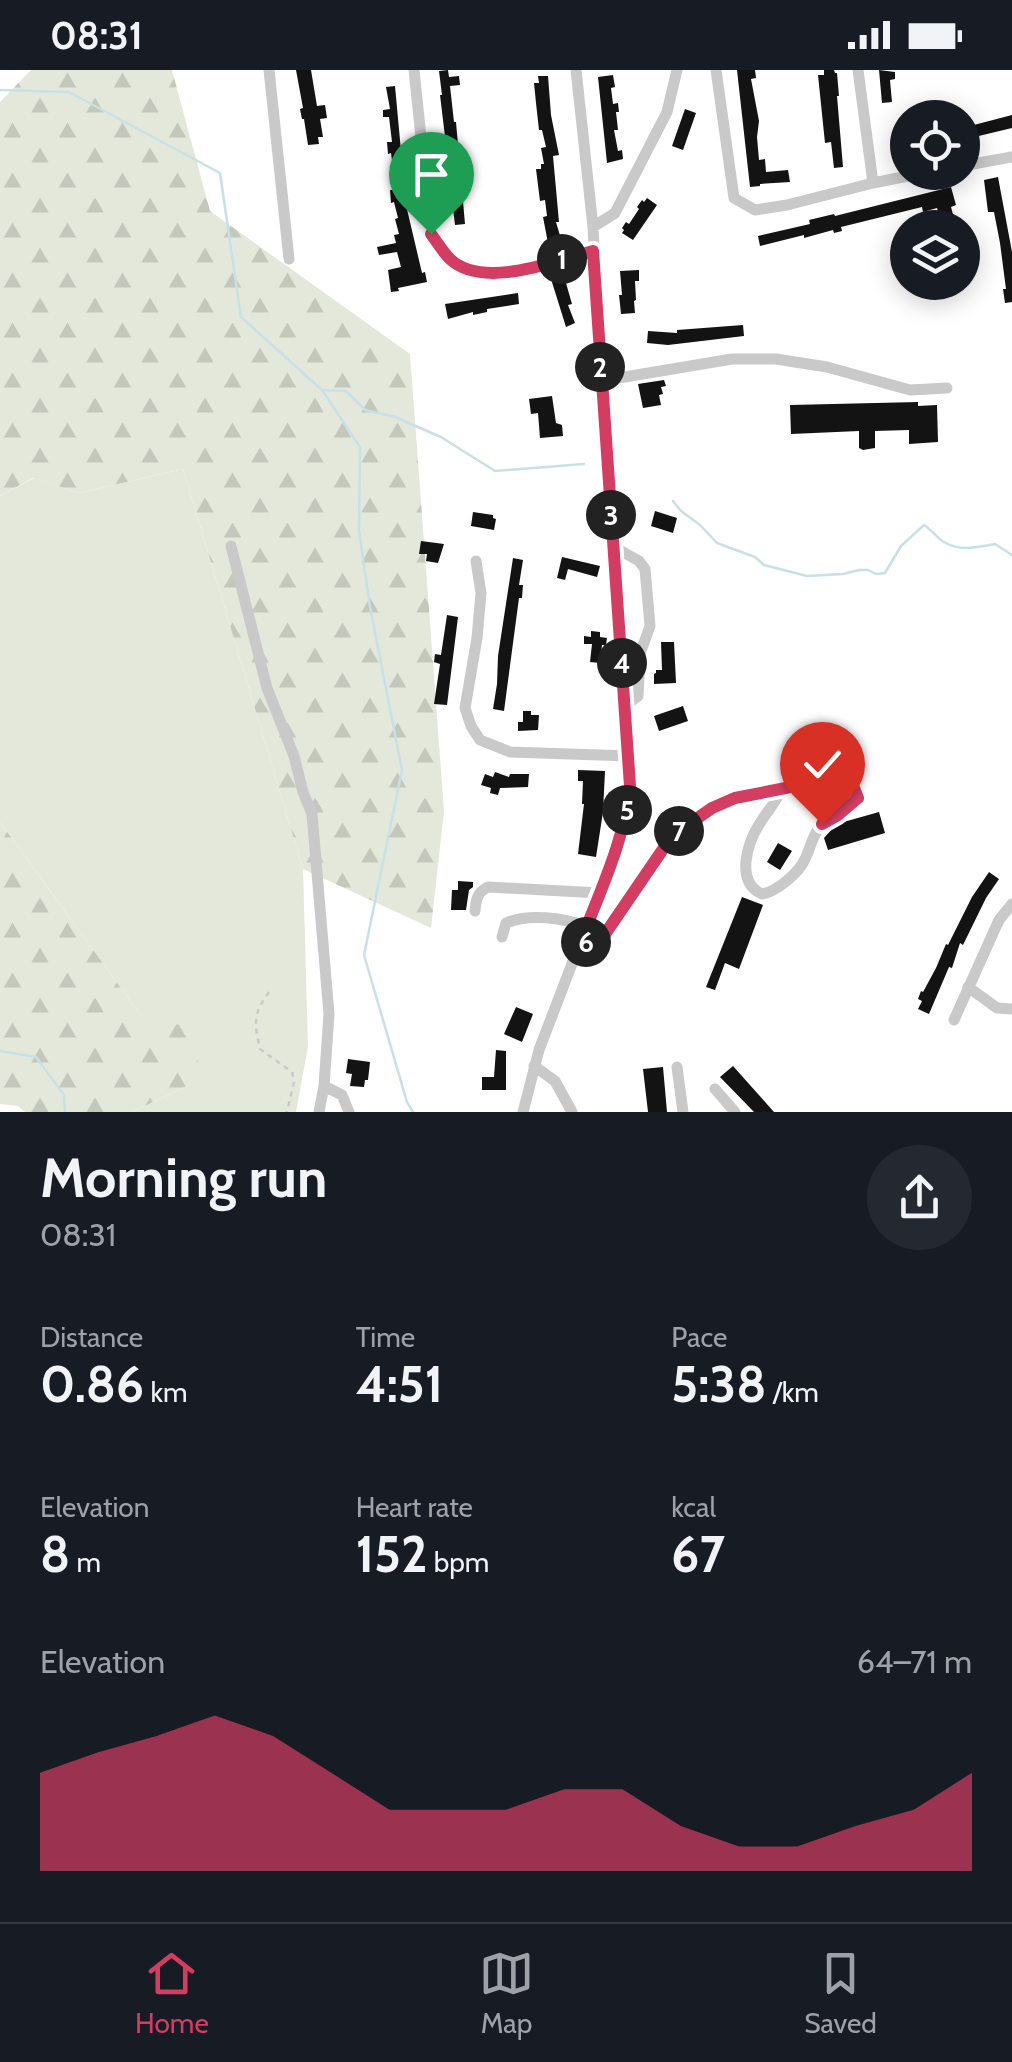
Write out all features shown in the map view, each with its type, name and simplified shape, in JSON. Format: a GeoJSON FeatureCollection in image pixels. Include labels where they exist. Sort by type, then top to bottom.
{"type":"FeatureCollection","features":[{"type":"Feature","properties":{"kind":"street"},"geometry":{"type":"LineString","coordinates":[[269,70],[289,258]]}},
{"type":"Feature","properties":{"kind":"street"},"geometry":{"type":"LineString","coordinates":[[414,70],[431,234],[452,262],[482,274],[508,272],[593,251]]}},
{"type":"Feature","properties":{"kind":"street"},"geometry":{"type":"LineString","coordinates":[[523,1112],[534,1066],[617,846],[628,803],[630,756],[593,227],[576,70]]}},
{"type":"Feature","properties":{"kind":"street"},"geometry":{"type":"LineString","coordinates":[[593,227],[615,213],[667,112],[676,70]]}},
{"type":"Feature","properties":{"kind":"street"},"geometry":{"type":"LineString","coordinates":[[716,70],[734,198],[755,210],[890,179]]}},
{"type":"Feature","properties":{"kind":"street"},"geometry":{"type":"LineString","coordinates":[[858,70],[872,182]]}},
{"type":"Feature","properties":{"kind":"street"},"geometry":{"type":"LineString","coordinates":[[980,163],[1012,157]]}},
{"type":"Feature","properties":{"kind":"street"},"geometry":{"type":"LineString","coordinates":[[601,380],[732,359],[776,359],[828,367],[910,390],[948,388]]}},
{"type":"Feature","properties":{"kind":"street"},"geometry":{"type":"LineString","coordinates":[[232,546],[268,688],[312,814],[329,1014],[324,1086],[318,1112]]}},
{"type":"Feature","properties":{"kind":"street"},"geometry":{"type":"LineString","coordinates":[[614,547],[639,560],[645,569],[650,626],[640,654],[638,696],[626,704]]}},
{"type":"Feature","properties":{"kind":"street"},"geometry":{"type":"LineString","coordinates":[[476,562],[482,593],[465,708],[480,740],[510,752],[630,756]]}},
{"type":"Feature","properties":{"kind":"street"},"geometry":{"type":"LineString","coordinates":[[580,944],[603,937],[672,836],[712,808],[735,798],[780,789],[806,784],[854,788],[858,798],[822,824],[801,868],[769,894],[762,894],[750,887],[747,864],[754,835],[780,789]]}},
{"type":"Feature","properties":{"kind":"street"},"geometry":{"type":"LineString","coordinates":[[475,911],[480,892],[488,887],[599,894]]}},
{"type":"Feature","properties":{"kind":"street"},"geometry":{"type":"LineString","coordinates":[[954,1020],[999,920],[1012,904]]}},
{"type":"Feature","properties":{"kind":"street"},"geometry":{"type":"LineString","coordinates":[[502,938],[506,922],[519,918],[553,918],[586,926]]}},
{"type":"Feature","properties":{"kind":"street"},"geometry":{"type":"LineString","coordinates":[[968,987],[998,1008],[1012,1009]]}},
{"type":"Feature","properties":{"kind":"street"},"geometry":{"type":"LineString","coordinates":[[534,1066],[556,1081],[572,1112]]}},
{"type":"Feature","properties":{"kind":"street"},"geometry":{"type":"LineString","coordinates":[[677,1067],[684,1112]]}},
{"type":"Feature","properties":{"kind":"street"},"geometry":{"type":"LineString","coordinates":[[324,1086],[342,1094],[349,1112]]}},
{"type":"Feature","properties":{"kind":"street"},"geometry":{"type":"LineString","coordinates":[[715,1089],[735,1112]]}},
{"type":"Feature","properties":{"kind":"path"},"geometry":{"type":"LineString","coordinates":[[269,992],[258,1008],[254,1027],[260,1049],[292,1072],[294,1082],[287,1112]]}},
{"type":"Feature","properties":{"kind":"green space"},"geometry":{"type":"Polygon","coordinates":[[[31,70],[172,70],[210,211],[410,354],[444,811],[431,928],[303,869],[183,469],[79,493],[33,478],[0,496],[0,102],[31,70]]]}},
{"type":"Feature","properties":{"kind":"green space"},"geometry":{"type":"Polygon","coordinates":[[[183,469],[303,869],[308,1047],[296,1112],[132,1112],[193,1083],[0,822],[0,496],[34,478],[79,493],[183,469]]]}},
{"type":"Feature","properties":{"kind":"green space"},"geometry":{"type":"Polygon","coordinates":[[[0,822],[142,1017],[204,1030],[193,1083],[132,1112],[25,1112],[18,1106],[0,1104],[0,822]]]}},
{"type":"Feature","properties":{"kind":"building"},"geometry":{"type":"Polygon","coordinates":[[[296,70],[311,70],[317,106],[325,105],[327,118],[320,119],[323,137],[318,137],[319,144],[308,145],[296,70]]]}},
{"type":"Feature","properties":{"kind":"building"},"geometry":{"type":"Polygon","coordinates":[[[448,70],[449,77],[459,76],[460,85],[450,86],[465,224],[455,225],[442,146],[446,145],[439,71],[448,70]]]}},
{"type":"Feature","properties":{"kind":"building"},"geometry":{"type":"Polygon","coordinates":[[[737,70],[755,70],[756,78],[751,79],[759,121],[759,160],[765,159],[766,172],[788,170],[790,182],[750,187],[737,70]]]}},
{"type":"Feature","properties":{"kind":"building"},"geometry":{"type":"Polygon","coordinates":[[[824,70],[837,73],[843,167],[834,168],[831,142],[825,143],[818,75],[824,75],[824,70]]]}},
{"type":"Feature","properties":{"kind":"building"},"geometry":{"type":"Polygon","coordinates":[[[879,70],[895,72],[895,79],[890,80],[892,100],[882,103],[879,70]]]}},
{"type":"Feature","properties":{"kind":"building"},"geometry":{"type":"Polygon","coordinates":[[[613,75],[613,104],[618,103],[619,112],[618,130],[614,130],[623,159],[607,163],[598,77],[613,75]]]}},
{"type":"Feature","properties":{"kind":"building"},"geometry":{"type":"Polygon","coordinates":[[[538,76],[548,76],[559,155],[553,156],[556,222],[561,239],[548,243],[543,217],[547,216],[545,200],[540,201],[536,169],[544,164],[541,148],[546,147],[539,130],[534,83],[539,83],[538,76]]]}},
{"type":"Feature","properties":{"kind":"building"},"geometry":{"type":"Polygon","coordinates":[[[395,86],[406,205],[427,282],[391,292],[388,270],[401,267],[397,252],[379,255],[377,247],[396,243],[394,235],[399,234],[394,202],[391,203],[390,190],[396,190],[391,153],[388,154],[387,142],[392,142],[389,117],[383,117],[383,110],[390,109],[386,87],[395,86]]]}},
{"type":"Feature","properties":{"kind":"building"},"geometry":{"type":"Polygon","coordinates":[[[685,109],[696,113],[683,150],[672,146],[685,109]]]}},
{"type":"Feature","properties":{"kind":"building"},"geometry":{"type":"Polygon","coordinates":[[[1012,115],[1012,128],[980,136],[980,123],[1012,115]]]}},
{"type":"Feature","properties":{"kind":"building"},"geometry":{"type":"Polygon","coordinates":[[[998,177],[1012,252],[1012,302],[1005,303],[1000,243],[994,212],[988,212],[984,180],[998,177]]]}},
{"type":"Feature","properties":{"kind":"building"},"geometry":{"type":"Polygon","coordinates":[[[939,190],[952,190],[956,205],[952,210],[890,210],[890,215],[841,227],[842,231],[760,246],[758,236],[939,190]]]}},
{"type":"Feature","properties":{"kind":"building"},"geometry":{"type":"Polygon","coordinates":[[[647,198],[657,205],[633,240],[622,233],[622,228],[647,198]]]}},
{"type":"Feature","properties":{"kind":"building"},"geometry":{"type":"Polygon","coordinates":[[[639,270],[635,313],[621,314],[620,271],[639,270]]]}},
{"type":"Feature","properties":{"kind":"building"},"geometry":{"type":"Polygon","coordinates":[[[564,276],[575,323],[566,327],[551,279],[564,276]]]}},
{"type":"Feature","properties":{"kind":"building"},"geometry":{"type":"Polygon","coordinates":[[[518,293],[519,304],[448,319],[445,304],[518,293]]]}},
{"type":"Feature","properties":{"kind":"building"},"geometry":{"type":"Polygon","coordinates":[[[743,325],[744,336],[668,345],[647,343],[648,331],[677,333],[743,325]]]}},
{"type":"Feature","properties":{"kind":"building"},"geometry":{"type":"Polygon","coordinates":[[[664,380],[666,386],[661,387],[663,394],[659,395],[661,405],[643,408],[638,384],[664,380]]]}},
{"type":"Feature","properties":{"kind":"building"},"geometry":{"type":"Polygon","coordinates":[[[552,396],[556,423],[562,425],[563,436],[540,438],[538,413],[531,414],[529,399],[552,396]]]}},
{"type":"Feature","properties":{"kind":"building"},"geometry":{"type":"Polygon","coordinates":[[[918,402],[918,406],[937,405],[938,442],[909,444],[909,430],[875,431],[875,448],[863,450],[859,448],[859,431],[791,434],[790,405],[918,402]]]}},
{"type":"Feature","properties":{"kind":"building"},"geometry":{"type":"Polygon","coordinates":[[[655,511],[677,518],[673,533],[651,526],[655,511]]]}},
{"type":"Feature","properties":{"kind":"building"},"geometry":{"type":"Polygon","coordinates":[[[473,512],[493,515],[494,530],[471,526],[473,512]]]}},
{"type":"Feature","properties":{"kind":"building"},"geometry":{"type":"Polygon","coordinates":[[[421,541],[444,544],[438,563],[426,561],[427,554],[419,554],[421,541]]]}},
{"type":"Feature","properties":{"kind":"building"},"geometry":{"type":"Polygon","coordinates":[[[562,557],[600,566],[597,577],[568,569],[565,580],[557,578],[562,557]]]}},
{"type":"Feature","properties":{"kind":"building"},"geometry":{"type":"Polygon","coordinates":[[[513,558],[523,560],[519,585],[523,585],[504,711],[493,709],[513,558]]]}},
{"type":"Feature","properties":{"kind":"building"},"geometry":{"type":"Polygon","coordinates":[[[447,615],[458,617],[447,705],[434,704],[440,664],[434,662],[435,654],[441,655],[447,615]]]}},
{"type":"Feature","properties":{"kind":"building"},"geometry":{"type":"Polygon","coordinates":[[[591,631],[607,638],[600,663],[590,662],[592,644],[584,644],[584,636],[591,637],[591,631]]]}},
{"type":"Feature","properties":{"kind":"building"},"geometry":{"type":"Polygon","coordinates":[[[661,642],[674,642],[676,683],[654,684],[656,670],[662,670],[661,642]]]}},
{"type":"Feature","properties":{"kind":"building"},"geometry":{"type":"Polygon","coordinates":[[[683,706],[688,721],[659,731],[654,716],[683,706]]]}},
{"type":"Feature","properties":{"kind":"building"},"geometry":{"type":"Polygon","coordinates":[[[523,711],[539,715],[538,730],[518,731],[523,711]]]}},
{"type":"Feature","properties":{"kind":"building"},"geometry":{"type":"Polygon","coordinates":[[[578,770],[605,771],[596,857],[578,854],[584,804],[583,781],[578,781],[578,770]]]}},
{"type":"Feature","properties":{"kind":"building"},"geometry":{"type":"Polygon","coordinates":[[[495,772],[509,777],[529,774],[528,787],[500,788],[498,795],[490,793],[491,788],[481,785],[485,774],[493,777],[495,772]]]}},
{"type":"Feature","properties":{"kind":"building"},"geometry":{"type":"Polygon","coordinates":[[[879,812],[885,833],[828,850],[824,838],[833,828],[879,812]]]}},
{"type":"Feature","properties":{"kind":"building"},"geometry":{"type":"Polygon","coordinates":[[[778,843],[792,851],[780,870],[767,862],[778,843]]]}},
{"type":"Feature","properties":{"kind":"building"},"geometry":{"type":"Polygon","coordinates":[[[989,872],[999,879],[963,945],[960,943],[929,1014],[918,1009],[921,991],[989,872]]]}},
{"type":"Feature","properties":{"kind":"building"},"geometry":{"type":"Polygon","coordinates":[[[458,881],[473,882],[466,910],[451,910],[452,890],[458,890],[458,881]]]}},
{"type":"Feature","properties":{"kind":"building"},"geometry":{"type":"Polygon","coordinates":[[[742,897],[763,905],[739,969],[725,963],[715,990],[706,987],[742,897]]]}},
{"type":"Feature","properties":{"kind":"building"},"geometry":{"type":"Polygon","coordinates":[[[516,1007],[533,1014],[522,1042],[504,1034],[516,1007]]]}},
{"type":"Feature","properties":{"kind":"building"},"geometry":{"type":"Polygon","coordinates":[[[496,1050],[506,1051],[506,1090],[482,1090],[482,1077],[494,1077],[496,1050]]]}},
{"type":"Feature","properties":{"kind":"building"},"geometry":{"type":"Polygon","coordinates":[[[348,1059],[370,1062],[364,1087],[350,1086],[352,1074],[346,1073],[348,1059]]]}},
{"type":"Feature","properties":{"kind":"building"},"geometry":{"type":"Polygon","coordinates":[[[733,1066],[774,1112],[754,1112],[720,1077],[733,1066]]]}},
{"type":"Feature","properties":{"kind":"building"},"geometry":{"type":"Polygon","coordinates":[[[663,1067],[667,1112],[648,1112],[643,1069],[663,1067]]]}},
{"type":"Feature","properties":{"kind":"waterway"},"geometry":{"type":"LineString","coordinates":[[0,90],[69,92],[220,173],[241,317],[322,390],[360,447],[359,531],[402,770],[364,955],[413,1112]]}},
{"type":"Feature","properties":{"kind":"waterway"},"geometry":{"type":"LineString","coordinates":[[323,390],[346,391],[365,410],[395,417],[441,437],[495,471],[584,464]]}},
{"type":"Feature","properties":{"kind":"waterway"},"geometry":{"type":"LineString","coordinates":[[673,501],[717,543],[755,557],[764,565],[807,576],[859,570],[885,573],[901,546],[924,525],[950,545],[969,548],[995,544],[1012,555]]}},
{"type":"Feature","properties":{"kind":"waterway"},"geometry":{"type":"LineString","coordinates":[[0,1051],[36,1057],[64,1095],[65,1112]]}},
{"type":"Feature","properties":{"kind":"route"},"geometry":{"type":"LineString","coordinates":[[431,234],[452,262],[482,274],[508,272],[593,251],[630,786],[617,846],[580,944],[603,937],[672,836],[712,808],[735,798],[806,784],[854,788],[858,798],[852,806],[822,824]]}}]}
